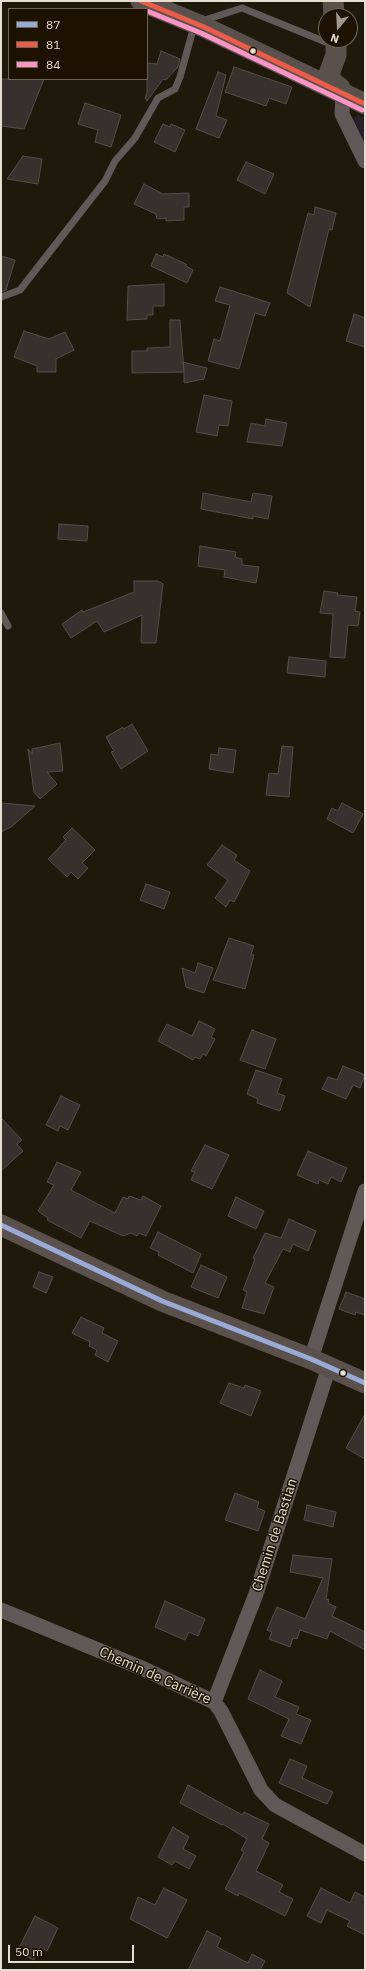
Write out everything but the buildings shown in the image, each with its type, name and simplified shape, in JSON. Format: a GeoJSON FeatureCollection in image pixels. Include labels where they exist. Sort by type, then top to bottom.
{"type":"FeatureCollection","features":[{"type":"Feature","properties":{"kind":"street"},"geometry":{"type":"LineString","coordinates":[[141,1],[199,25],[343,95],[365,104]]}},
{"type":"Feature","properties":{"kind":"street"},"geometry":{"type":"LineString","coordinates":[[199,25],[257,42],[365,91]]}},
{"type":"Feature","properties":{"kind":"street"},"geometry":{"type":"LineString","coordinates":[[336,48],[336,54],[329,74],[332,82],[340,88],[343,95],[342,114],[361,144],[365,161]]}},
{"type":"Feature","properties":{"kind":"street","name":"Chemin de Bastian"},"geometry":{"type":"LineString","coordinates":[[214,1702],[256,1594],[320,1363],[334,1283],[365,1191]]}},
{"type":"Feature","properties":{"kind":"street"},"geometry":{"type":"LineString","coordinates":[[1,1225],[162,1301],[320,1363],[365,1383]]}},
{"type":"Feature","properties":{"kind":"street","name":"Chemin de Carrière"},"geometry":{"type":"LineString","coordinates":[[1,1610],[144,1669],[214,1702],[221,1711],[260,1790],[275,1805],[365,1854]]}},
{"type":"Feature","properties":{"kind":"lane"},"geometry":{"type":"LineString","coordinates":[[1,297],[20,290],[105,181],[116,161],[136,138],[158,98],[174,89],[180,77],[199,25],[242,8],[318,36]]}},
{"type":"Feature","properties":{"kind":"lane"},"geometry":{"type":"LineString","coordinates":[[1,613],[8,626]]}},
{"type":"Feature","properties":{"kind":"shaded area"},"geometry":{"type":"Polygon","coordinates":[[[358,115],[365,119],[365,150],[352,120],[358,115]]]}},
{"type":"Feature","properties":{"kind":"transit line","name":"81"},"geometry":{"type":"LineString","coordinates":[[141,1],[204,27],[365,104]]}},
{"type":"Feature","properties":{"kind":"transit line","name":"84"},"geometry":{"type":"LineString","coordinates":[[148,11],[201,33],[362,110]]}},
{"type":"Feature","properties":{"kind":"transit line","name":"87"},"geometry":{"type":"LineString","coordinates":[[1,1225],[162,1301],[311,1359],[365,1383]]}}]}
